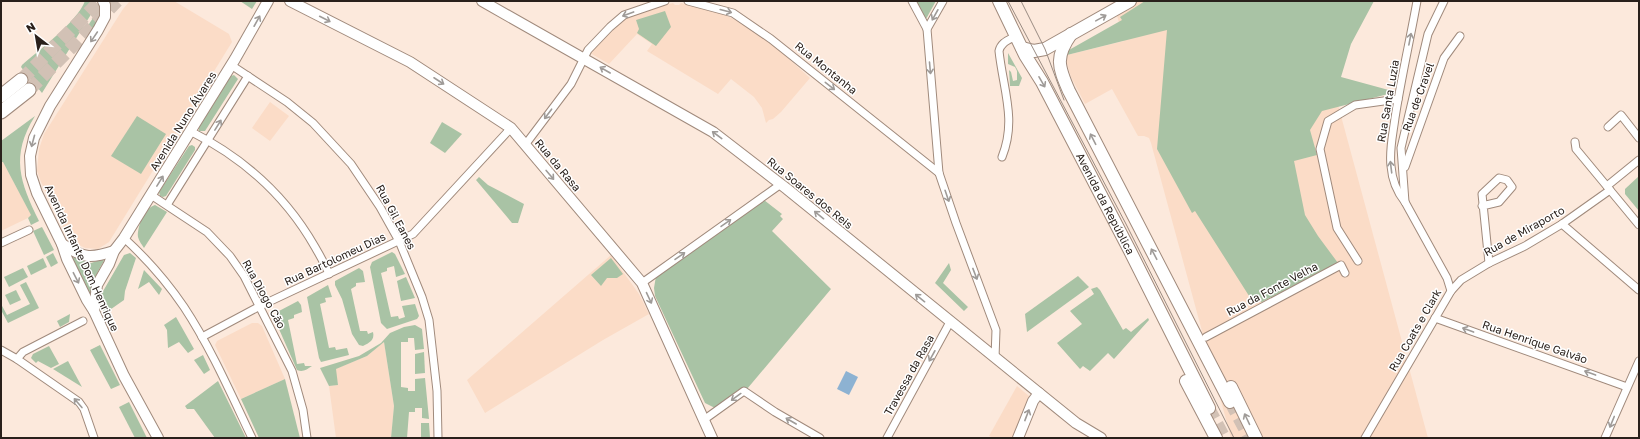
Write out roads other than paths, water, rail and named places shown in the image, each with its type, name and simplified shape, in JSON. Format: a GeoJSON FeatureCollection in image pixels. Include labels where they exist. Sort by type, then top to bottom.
{"type":"FeatureCollection","features":[{"type":"Feature","properties":{"kind":"highway"},"geometry":{"type":"LineString","coordinates":[[1,96],[25,85],[1,112]]}},
{"type":"Feature","properties":{"kind":"main road","name":"Avenida Infante Dom Henrique"},"geometry":{"type":"LineString","coordinates":[[103,1],[105,5],[105,16],[98,30],[45,113],[34,138],[30,156],[31,175],[37,193],[62,244],[67,259],[94,311],[124,376],[158,438]]}},
{"type":"Feature","properties":{"kind":"main road","name":"Avenida Nuno Álvares"},"geometry":{"type":"LineString","coordinates":[[94,311],[97,285],[109,264],[114,251],[151,195],[231,65],[268,1]]}},
{"type":"Feature","properties":{"kind":"main road","name":"Rua da Rasa"},"geometry":{"type":"LineString","coordinates":[[290,1],[410,62],[511,128],[642,283],[712,438]]}},
{"type":"Feature","properties":{"kind":"main road","name":"Rua Soares dos Reis"},"geometry":{"type":"LineString","coordinates":[[482,1],[713,132],[781,184],[1076,423],[1101,438]]}},
{"type":"Feature","properties":{"kind":"main road","name":"Avenida da República"},"geometry":{"type":"LineString","coordinates":[[999,1],[1022,48],[1049,96],[1150,291],[1209,408]]}},
{"type":"Feature","properties":{"kind":"main road"},"geometry":{"type":"LineString","coordinates":[[1022,48],[1034,51],[1045,49],[1130,1]]}},
{"type":"Feature","properties":{"kind":"main road","name":"Avenida da República"},"geometry":{"type":"LineString","coordinates":[[1071,34],[1062,47],[1059,59],[1066,82],[1125,201],[1172,288],[1230,402]]}},
{"type":"Feature","properties":{"kind":"main road"},"geometry":{"type":"LineString","coordinates":[[62,244],[74,252],[87,257],[103,255],[114,251]]}},
{"type":"Feature","properties":{"kind":"main road"},"geometry":{"type":"LineString","coordinates":[[1172,288],[1191,308],[1256,438]]}},
{"type":"Feature","properties":{"kind":"main road"},"geometry":{"type":"LineString","coordinates":[[1150,291],[1158,325],[1216,438]]}},
{"type":"Feature","properties":{"kind":"main road"},"geometry":{"type":"LineString","coordinates":[[1018,438],[1033,401],[1039,393]]}},
{"type":"Feature","properties":{"kind":"street"},"geometry":{"type":"LineString","coordinates":[[525,145],[571,84],[588,50],[620,17],[665,1]]}},
{"type":"Feature","properties":{"kind":"street","name":"Rua Montanha"},"geometry":{"type":"LineString","coordinates":[[688,1],[733,13],[772,39],[939,173]]}},
{"type":"Feature","properties":{"kind":"street"},"geometry":{"type":"LineString","coordinates":[[912,1],[927,29],[939,173],[996,330],[995,358]]}},
{"type":"Feature","properties":{"kind":"street"},"geometry":{"type":"LineString","coordinates":[[927,29],[942,1]]}},
{"type":"Feature","properties":{"kind":"street","name":"Rua Santa Luzia"},"geometry":{"type":"LineString","coordinates":[[1405,202],[1399,194],[1394,182],[1390,154],[1398,99],[1417,1]]}},
{"type":"Feature","properties":{"kind":"street","name":"Rua Coats e Clark"},"geometry":{"type":"LineString","coordinates":[[1365,438],[1451,291],[1447,278],[1405,202],[1404,169],[1401,148],[1428,34],[1444,1]]}},
{"type":"Feature","properties":{"kind":"street"},"geometry":{"type":"LineString","coordinates":[[1002,157],[1007,144],[1009,114],[999,51],[1000,46],[1003,43],[1016,36]]}},
{"type":"Feature","properties":{"kind":"street","name":"Rua de Cravel"},"geometry":{"type":"LineString","coordinates":[[1404,169],[1444,58],[1460,36]]}},
{"type":"Feature","properties":{"kind":"street","name":"Rua Gil Eanes"},"geometry":{"type":"LineString","coordinates":[[231,65],[287,102],[313,123],[327,137],[351,164],[365,183],[399,241],[422,297],[429,320],[437,391],[438,438]]}},
{"type":"Feature","properties":{"kind":"street"},"geometry":{"type":"LineString","coordinates":[[167,205],[248,76]]}},
{"type":"Feature","properties":{"kind":"street"},"geometry":{"type":"LineString","coordinates":[[1358,261],[1337,228],[1320,149],[1328,121],[1355,105],[1398,99]]}},
{"type":"Feature","properties":{"kind":"street"},"geometry":{"type":"LineString","coordinates":[[1608,127],[1621,115],[1639,138]]}},
{"type":"Feature","properties":{"kind":"street","name":"Rua Bartolomeu Dias"},"geometry":{"type":"LineString","coordinates":[[202,337],[260,306],[413,234],[511,128]]}},
{"type":"Feature","properties":{"kind":"street"},"geometry":{"type":"LineString","coordinates":[[190,131],[208,140],[235,158],[263,181],[286,205],[304,228],[329,274]]}},
{"type":"Feature","properties":{"kind":"street"},"geometry":{"type":"LineString","coordinates":[[1575,142],[1576,149],[1639,225]]}},
{"type":"Feature","properties":{"kind":"street","name":"Rua de Miraporto"},"geometry":{"type":"LineString","coordinates":[[1451,291],[1461,280],[1489,263],[1525,246],[1562,224],[1608,188],[1639,160]]}},
{"type":"Feature","properties":{"kind":"street"},"geometry":{"type":"LineString","coordinates":[[1482,206],[1499,202],[1512,187],[1507,180],[1499,178],[1482,194],[1482,206],[1489,263]]}},
{"type":"Feature","properties":{"kind":"street"},"geometry":{"type":"LineString","coordinates":[[642,283],[781,184]]}},
{"type":"Feature","properties":{"kind":"street","name":"Rua Diogo Cão"},"geometry":{"type":"LineString","coordinates":[[151,195],[207,232],[230,256],[244,276],[292,372],[303,410],[307,438]]}},
{"type":"Feature","properties":{"kind":"street"},"geometry":{"type":"LineString","coordinates":[[1562,224],[1639,290]]}},
{"type":"Feature","properties":{"kind":"street"},"geometry":{"type":"LineString","coordinates":[[1,243],[29,230]]}},
{"type":"Feature","properties":{"kind":"street"},"geometry":{"type":"LineString","coordinates":[[124,238],[165,281],[184,308],[202,337],[252,438]]}},
{"type":"Feature","properties":{"kind":"street","name":"Rua da Fonte Velha"},"geometry":{"type":"LineString","coordinates":[[1206,337],[1341,265],[1345,273]]}},
{"type":"Feature","properties":{"kind":"street","name":"Rua Henrique Galvão"},"geometry":{"type":"LineString","coordinates":[[1435,318],[1627,387]]}},
{"type":"Feature","properties":{"kind":"street"},"geometry":{"type":"LineString","coordinates":[[17,359],[23,352],[82,322]]}},
{"type":"Feature","properties":{"kind":"street","name":"Travessa da Rasa"},"geometry":{"type":"LineString","coordinates":[[887,438],[950,322]]}},
{"type":"Feature","properties":{"kind":"street"},"geometry":{"type":"LineString","coordinates":[[1,350],[17,359],[79,402],[87,417],[94,438]]}},
{"type":"Feature","properties":{"kind":"street"},"geometry":{"type":"LineString","coordinates":[[1606,438],[1639,361]]}},
{"type":"Feature","properties":{"kind":"street"},"geometry":{"type":"LineString","coordinates":[[705,420],[744,391],[775,412],[820,438]]}},
{"type":"Feature","properties":{"kind":"water"},"geometry":{"type":"Polygon","coordinates":[[[846,371],[858,377],[849,395],[837,389],[846,371]]]}},
{"type":"Feature","properties":{"kind":"tunnel"},"geometry":{"type":"LineString","coordinates":[[21,80],[100,1]]}},
{"type":"Feature","properties":{"kind":"tunnel"},"geometry":{"type":"LineString","coordinates":[[29,90],[117,1]]}},
{"type":"Feature","properties":{"kind":"tunnel"},"geometry":{"type":"LineString","coordinates":[[1230,402],[1249,438]]}},
{"type":"Feature","properties":{"kind":"tunnel"},"geometry":{"type":"LineString","coordinates":[[1209,408],[1225,438]]}},
{"type":"Feature","properties":{"kind":"tram line"},"geometry":{"type":"LineString","coordinates":[[1008,1],[1126,224],[1234,438]]}},
{"type":"Feature","properties":{"kind":"tram line"},"geometry":{"type":"LineString","coordinates":[[1021,1],[1045,49],[1064,100]]}}]}
